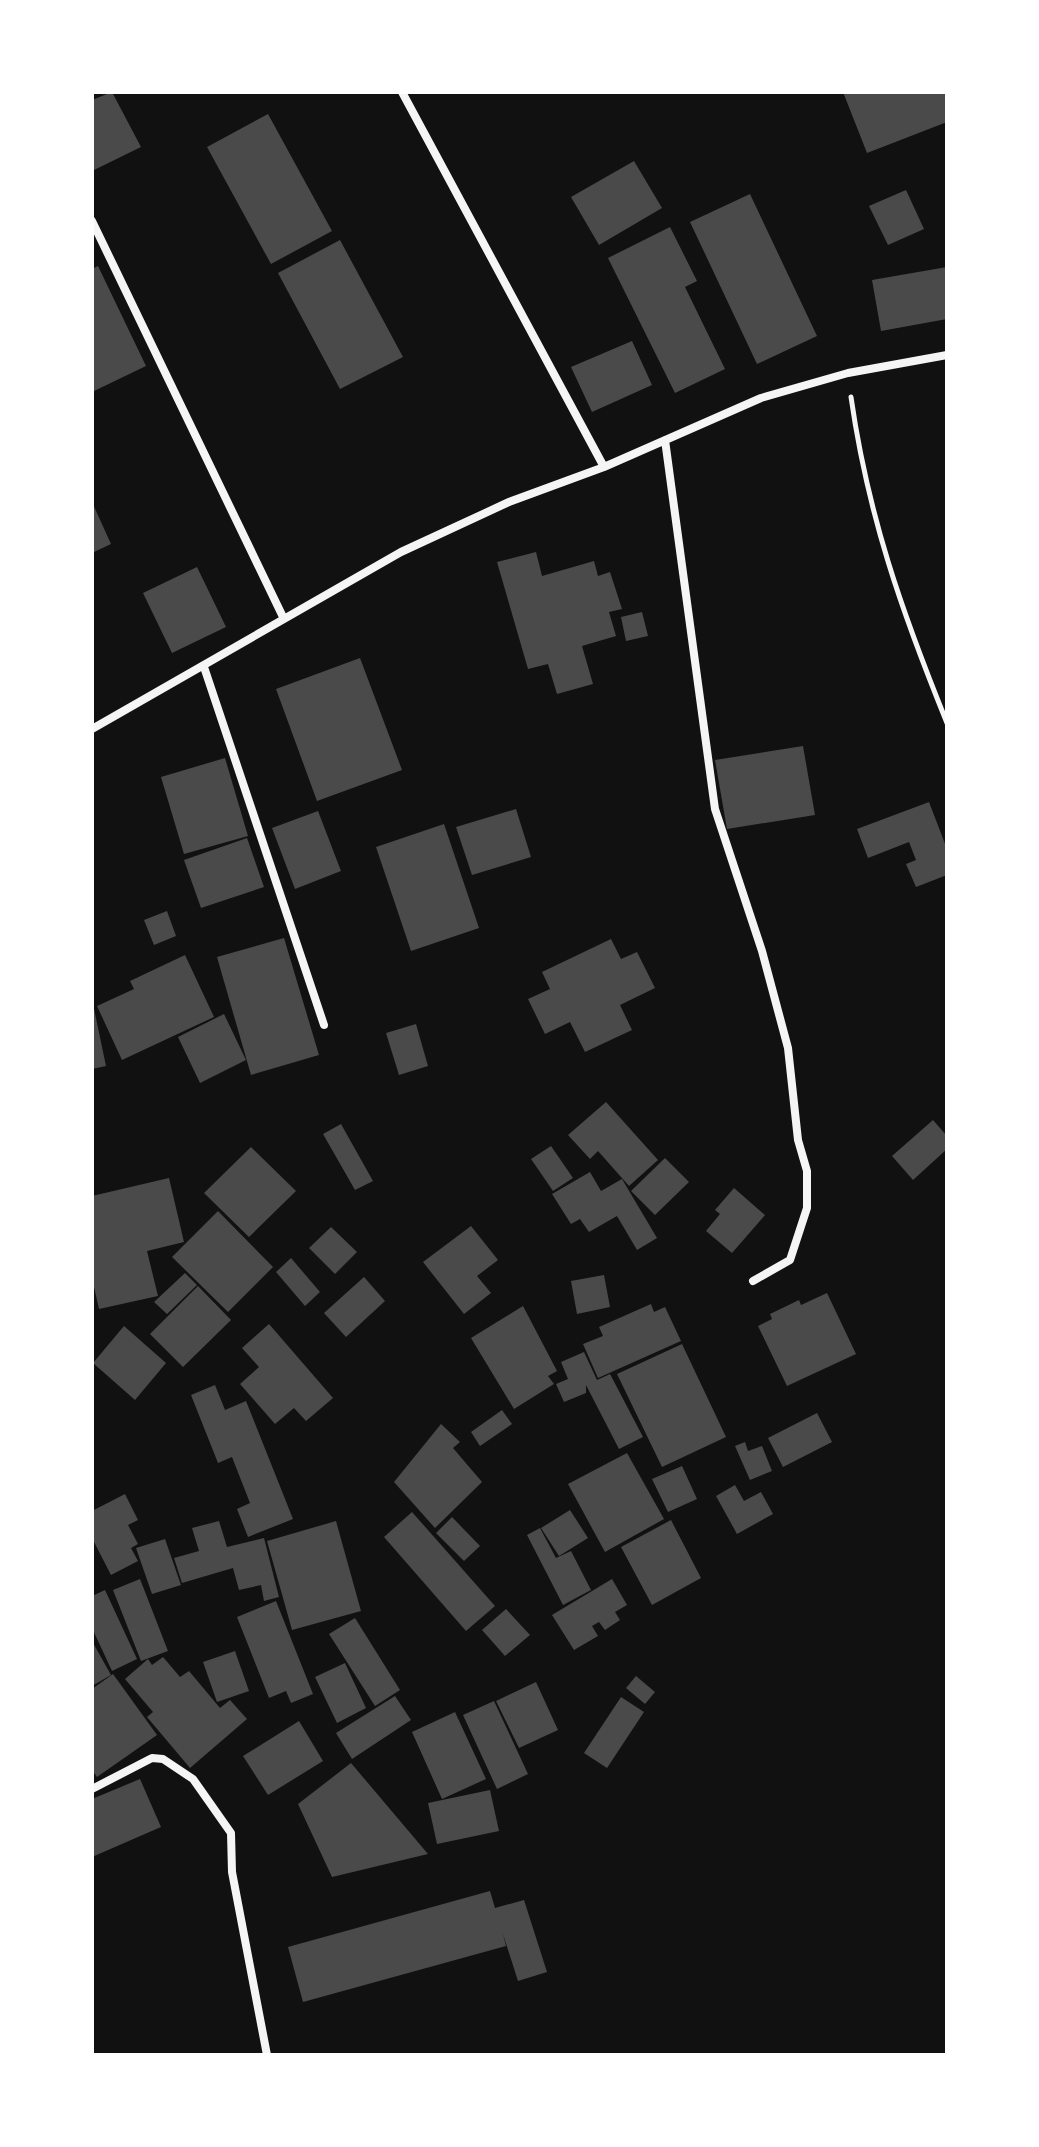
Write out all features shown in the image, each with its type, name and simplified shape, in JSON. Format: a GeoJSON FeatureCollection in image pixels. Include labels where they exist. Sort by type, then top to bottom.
{"type":"FeatureCollection","features":[{"type":"Feature","properties":{"kind":"street"},"geometry":{"type":"LineString","coordinates":[[402,92],[604,467]]}},
{"type":"Feature","properties":{"kind":"street"},"geometry":{"type":"LineString","coordinates":[[92,221],[283,617]]}},
{"type":"Feature","properties":{"kind":"street"},"geometry":{"type":"LineString","coordinates":[[92,729],[401,552],[509,502],[604,467],[761,398],[848,373],[947,355]]}},
{"type":"Feature","properties":{"kind":"street"},"geometry":{"type":"LineString","coordinates":[[665,440],[715,809],[762,951],[788,1048],[798,1140],[807,1171],[807,1208],[790,1260],[753,1281]]}},
{"type":"Feature","properties":{"kind":"street"},"geometry":{"type":"LineString","coordinates":[[204,667],[324,1025]]}},
{"type":"Feature","properties":{"kind":"street"},"geometry":{"type":"LineString","coordinates":[[92,1789],[152,1758],[163,1759],[193,1779],[231,1833],[236,1901],[267,2055]]}},
{"type":"Feature","properties":{"kind":"path"},"geometry":{"type":"LineString","coordinates":[[848,373],[862,474],[902,611],[947,723]]}},
{"type":"Feature","properties":{"kind":"building"},"geometry":{"type":"Polygon","coordinates":[[[112,92],[141,147],[92,171],[92,100],[112,92]]]}},
{"type":"Feature","properties":{"kind":"building"},"geometry":{"type":"Polygon","coordinates":[[[843,92],[947,92],[947,122],[867,153],[843,92]]]}},
{"type":"Feature","properties":{"kind":"building"},"geometry":{"type":"Polygon","coordinates":[[[268,114],[332,231],[271,264],[207,147],[268,114]]]}},
{"type":"Feature","properties":{"kind":"building"},"geometry":{"type":"Polygon","coordinates":[[[634,161],[662,208],[599,245],[571,197],[634,161]]]}},
{"type":"Feature","properties":{"kind":"building"},"geometry":{"type":"Polygon","coordinates":[[[906,190],[924,229],[888,245],[869,206],[906,190]]]}},
{"type":"Feature","properties":{"kind":"building"},"geometry":{"type":"Polygon","coordinates":[[[750,194],[817,336],[757,364],[690,222],[750,194]]]}},
{"type":"Feature","properties":{"kind":"building"},"geometry":{"type":"Polygon","coordinates":[[[670,227],[697,281],[685,287],[725,369],[675,393],[608,258],[670,227]]]}},
{"type":"Feature","properties":{"kind":"building"},"geometry":{"type":"Polygon","coordinates":[[[340,240],[403,357],[340,389],[278,273],[340,240]]]}},
{"type":"Feature","properties":{"kind":"building"},"geometry":{"type":"Polygon","coordinates":[[[98,266],[146,366],[92,392],[92,269],[98,266]]]}},
{"type":"Feature","properties":{"kind":"building"},"geometry":{"type":"Polygon","coordinates":[[[947,267],[947,319],[881,331],[872,280],[947,267]]]}},
{"type":"Feature","properties":{"kind":"building"},"geometry":{"type":"Polygon","coordinates":[[[632,341],[652,385],[592,412],[571,367],[632,341]]]}},
{"type":"Feature","properties":{"kind":"building"},"geometry":{"type":"Polygon","coordinates":[[[92,502],[111,544],[92,553],[92,502]]]}},
{"type":"Feature","properties":{"kind":"building"},"geometry":{"type":"Polygon","coordinates":[[[536,552],[542,576],[594,561],[598,576],[610,572],[622,609],[609,612],[616,636],[582,646],[593,684],[557,694],[548,664],[528,669],[497,562],[536,552]]]}},
{"type":"Feature","properties":{"kind":"building"},"geometry":{"type":"Polygon","coordinates":[[[197,567],[226,627],[172,653],[143,593],[197,567]]]}},
{"type":"Feature","properties":{"kind":"building"},"geometry":{"type":"Polygon","coordinates":[[[642,612],[648,636],[626,641],[621,617],[642,612]]]}},
{"type":"Feature","properties":{"kind":"building"},"geometry":{"type":"Polygon","coordinates":[[[360,658],[402,770],[317,801],[276,689],[360,658]]]}},
{"type":"Feature","properties":{"kind":"building"},"geometry":{"type":"Polygon","coordinates":[[[803,746],[815,815],[727,829],[715,760],[803,746]]]}},
{"type":"Feature","properties":{"kind":"building"},"geometry":{"type":"Polygon","coordinates":[[[225,758],[248,836],[184,854],[161,777],[225,758]]]}},
{"type":"Feature","properties":{"kind":"building"},"geometry":{"type":"Polygon","coordinates":[[[929,802],[947,849],[947,875],[916,887],[906,864],[916,860],[909,842],[868,858],[857,829],[929,802]]]}},
{"type":"Feature","properties":{"kind":"building"},"geometry":{"type":"Polygon","coordinates":[[[516,809],[531,857],[472,875],[456,827],[516,809]]]}},
{"type":"Feature","properties":{"kind":"building"},"geometry":{"type":"Polygon","coordinates":[[[318,811],[341,871],[295,889],[272,828],[318,811]]]}},
{"type":"Feature","properties":{"kind":"building"},"geometry":{"type":"Polygon","coordinates":[[[444,824],[479,928],[411,951],[376,847],[444,824]]]}},
{"type":"Feature","properties":{"kind":"building"},"geometry":{"type":"Polygon","coordinates":[[[247,838],[264,887],[201,908],[184,860],[247,838]]]}},
{"type":"Feature","properties":{"kind":"building"},"geometry":{"type":"Polygon","coordinates":[[[167,911],[176,936],[154,945],[144,920],[167,911]]]}},
{"type":"Feature","properties":{"kind":"building"},"geometry":{"type":"Polygon","coordinates":[[[284,938],[319,1055],[251,1075],[217,957],[284,938]]]}},
{"type":"Feature","properties":{"kind":"building"},"geometry":{"type":"Polygon","coordinates":[[[611,939],[621,959],[637,952],[655,988],[620,1005],[632,1030],[585,1052],[570,1022],[545,1034],[528,999],[550,989],[542,972],[611,939]]]}},
{"type":"Feature","properties":{"kind":"building"},"geometry":{"type":"Polygon","coordinates":[[[185,955],[214,1017],[122,1060],[97,1006],[134,989],[130,981],[185,955]]]}},
{"type":"Feature","properties":{"kind":"building"},"geometry":{"type":"Polygon","coordinates":[[[92,999],[106,1066],[92,1069],[92,999]]]}},
{"type":"Feature","properties":{"kind":"building"},"geometry":{"type":"Polygon","coordinates":[[[224,1014],[246,1060],[200,1083],[178,1037],[224,1014]]]}},
{"type":"Feature","properties":{"kind":"building"},"geometry":{"type":"Polygon","coordinates":[[[416,1024],[428,1066],[399,1075],[386,1033],[416,1024]]]}},
{"type":"Feature","properties":{"kind":"building"},"geometry":{"type":"Polygon","coordinates":[[[606,1102],[658,1160],[629,1186],[598,1151],[590,1159],[568,1135],[606,1102]]]}},
{"type":"Feature","properties":{"kind":"building"},"geometry":{"type":"Polygon","coordinates":[[[933,1120],[947,1136],[947,1149],[913,1180],[892,1156],[933,1120]]]}},
{"type":"Feature","properties":{"kind":"building"},"geometry":{"type":"Polygon","coordinates":[[[341,1124],[373,1181],[355,1190],[323,1134],[341,1124]]]}},
{"type":"Feature","properties":{"kind":"building"},"geometry":{"type":"Polygon","coordinates":[[[551,1146],[573,1178],[553,1191],[531,1159],[551,1146]]]}},
{"type":"Feature","properties":{"kind":"building"},"geometry":{"type":"Polygon","coordinates":[[[251,1147],[296,1191],[249,1237],[204,1193],[251,1147]]]}},
{"type":"Feature","properties":{"kind":"building"},"geometry":{"type":"Polygon","coordinates":[[[665,1158],[689,1182],[655,1215],[631,1191],[665,1158]]]}},
{"type":"Feature","properties":{"kind":"building"},"geometry":{"type":"Polygon","coordinates":[[[590,1172],[601,1191],[622,1179],[657,1238],[637,1250],[617,1216],[589,1232],[580,1219],[571,1224],[552,1194],[590,1172]]]}},
{"type":"Feature","properties":{"kind":"building"},"geometry":{"type":"Polygon","coordinates":[[[169,1178],[184,1242],[147,1251],[158,1296],[99,1309],[92,1278],[92,1196],[169,1178]]]}},
{"type":"Feature","properties":{"kind":"building"},"geometry":{"type":"Polygon","coordinates":[[[734,1188],[765,1215],[732,1253],[706,1231],[720,1214],[715,1210],[734,1188]]]}},
{"type":"Feature","properties":{"kind":"building"},"geometry":{"type":"Polygon","coordinates":[[[218,1211],[273,1267],[228,1312],[172,1257],[218,1211]]]}},
{"type":"Feature","properties":{"kind":"building"},"geometry":{"type":"Polygon","coordinates":[[[471,1226],[498,1260],[477,1276],[491,1293],[464,1314],[423,1262],[471,1226]]]}},
{"type":"Feature","properties":{"kind":"building"},"geometry":{"type":"Polygon","coordinates":[[[331,1227],[357,1252],[335,1274],[309,1248],[331,1227]]]}},
{"type":"Feature","properties":{"kind":"building"},"geometry":{"type":"Polygon","coordinates":[[[291,1258],[320,1292],[305,1306],[276,1272],[291,1258]]]}},
{"type":"Feature","properties":{"kind":"building"},"geometry":{"type":"Polygon","coordinates":[[[185,1273],[197,1285],[167,1314],[154,1302],[185,1273]]]}},
{"type":"Feature","properties":{"kind":"building"},"geometry":{"type":"Polygon","coordinates":[[[604,1275],[610,1307],[577,1314],[571,1281],[604,1275]]]}},
{"type":"Feature","properties":{"kind":"building"},"geometry":{"type":"Polygon","coordinates":[[[364,1277],[385,1301],[346,1337],[324,1313],[364,1277]]]}},
{"type":"Feature","properties":{"kind":"building"},"geometry":{"type":"Polygon","coordinates":[[[198,1286],[231,1320],[183,1367],[150,1334],[198,1286]]]}},
{"type":"Feature","properties":{"kind":"building"},"geometry":{"type":"Polygon","coordinates":[[[827,1293],[856,1354],[787,1386],[758,1326],[772,1319],[770,1314],[799,1300],[801,1305],[827,1293]]]}},
{"type":"Feature","properties":{"kind":"building"},"geometry":{"type":"Polygon","coordinates":[[[651,1304],[654,1312],[665,1307],[681,1341],[598,1378],[583,1344],[603,1336],[599,1327],[651,1304]]]}},
{"type":"Feature","properties":{"kind":"building"},"geometry":{"type":"Polygon","coordinates":[[[523,1306],[557,1371],[548,1376],[554,1384],[514,1409],[471,1338],[523,1306]]]}},
{"type":"Feature","properties":{"kind":"building"},"geometry":{"type":"Polygon","coordinates":[[[269,1324],[333,1398],[306,1421],[294,1408],[275,1424],[240,1384],[259,1367],[242,1348],[269,1324]]]}},
{"type":"Feature","properties":{"kind":"building"},"geometry":{"type":"Polygon","coordinates":[[[124,1326],[166,1363],[135,1400],[93,1363],[124,1326]]]}},
{"type":"Feature","properties":{"kind":"building"},"geometry":{"type":"Polygon","coordinates":[[[682,1344],[726,1437],[662,1467],[617,1374],[682,1344]]]}},
{"type":"Feature","properties":{"kind":"building"},"geometry":{"type":"Polygon","coordinates":[[[584,1352],[597,1380],[610,1374],[643,1437],[619,1449],[586,1385],[586,1393],[564,1402],[556,1384],[568,1379],[561,1362],[584,1352]]]}},
{"type":"Feature","properties":{"kind":"building"},"geometry":{"type":"Polygon","coordinates":[[[215,1385],[225,1410],[246,1401],[293,1519],[248,1537],[237,1509],[250,1503],[232,1457],[218,1463],[191,1395],[215,1385]]]}},
{"type":"Feature","properties":{"kind":"building"},"geometry":{"type":"Polygon","coordinates":[[[502,1410],[512,1424],[480,1446],[471,1432],[502,1410]]]}},
{"type":"Feature","properties":{"kind":"building"},"geometry":{"type":"Polygon","coordinates":[[[817,1413],[832,1442],[783,1467],[768,1438],[817,1413]]]}},
{"type":"Feature","properties":{"kind":"building"},"geometry":{"type":"Polygon","coordinates":[[[441,1424],[460,1442],[453,1448],[482,1482],[435,1528],[394,1482],[441,1424]]]}},
{"type":"Feature","properties":{"kind":"building"},"geometry":{"type":"Polygon","coordinates":[[[745,1442],[748,1451],[762,1446],[772,1471],[750,1480],[735,1446],[745,1442]]]}},
{"type":"Feature","properties":{"kind":"building"},"geometry":{"type":"Polygon","coordinates":[[[627,1453],[664,1519],[605,1552],[568,1484],[627,1453]]]}},
{"type":"Feature","properties":{"kind":"building"},"geometry":{"type":"Polygon","coordinates":[[[682,1466],[697,1499],[668,1512],[652,1479],[682,1466]]]}},
{"type":"Feature","properties":{"kind":"building"},"geometry":{"type":"Polygon","coordinates":[[[735,1485],[744,1501],[761,1492],[773,1514],[737,1534],[716,1496],[735,1485]]]}},
{"type":"Feature","properties":{"kind":"building"},"geometry":{"type":"Polygon","coordinates":[[[125,1494],[138,1520],[128,1525],[138,1544],[131,1548],[138,1561],[111,1575],[92,1538],[92,1511],[125,1494]]]}},
{"type":"Feature","properties":{"kind":"building"},"geometry":{"type":"Polygon","coordinates":[[[570,1510],[588,1538],[559,1556],[541,1528],[570,1510]]]}},
{"type":"Feature","properties":{"kind":"building"},"geometry":{"type":"Polygon","coordinates":[[[412,1512],[495,1606],[466,1631],[384,1537],[412,1512]]]}},
{"type":"Feature","properties":{"kind":"building"},"geometry":{"type":"Polygon","coordinates":[[[452,1517],[480,1546],[464,1561],[436,1533],[452,1517]]]}},
{"type":"Feature","properties":{"kind":"building"},"geometry":{"type":"Polygon","coordinates":[[[671,1520],[701,1578],[652,1605],[621,1547],[671,1520]]]}},
{"type":"Feature","properties":{"kind":"building"},"geometry":{"type":"Polygon","coordinates":[[[219,1521],[227,1547],[264,1538],[279,1597],[264,1601],[261,1585],[239,1590],[233,1568],[182,1583],[174,1558],[199,1551],[192,1528],[219,1521]]]}},
{"type":"Feature","properties":{"kind":"building"},"geometry":{"type":"Polygon","coordinates":[[[336,1521],[361,1611],[292,1630],[267,1541],[336,1521]]]}},
{"type":"Feature","properties":{"kind":"building"},"geometry":{"type":"Polygon","coordinates":[[[540,1528],[556,1558],[571,1551],[591,1590],[563,1605],[527,1535],[540,1528]]]}},
{"type":"Feature","properties":{"kind":"building"},"geometry":{"type":"Polygon","coordinates":[[[165,1539],[181,1585],[152,1594],[136,1548],[165,1539]]]}},
{"type":"Feature","properties":{"kind":"building"},"geometry":{"type":"Polygon","coordinates":[[[140,1579],[168,1651],[141,1661],[113,1590],[140,1579]]]}},
{"type":"Feature","properties":{"kind":"building"},"geometry":{"type":"Polygon","coordinates":[[[612,1579],[627,1605],[615,1612],[620,1620],[605,1630],[599,1622],[592,1626],[598,1636],[574,1650],[552,1615],[612,1579]]]}},
{"type":"Feature","properties":{"kind":"building"},"geometry":{"type":"Polygon","coordinates":[[[105,1590],[137,1659],[112,1671],[92,1628],[92,1596],[105,1590]]]}},
{"type":"Feature","properties":{"kind":"building"},"geometry":{"type":"Polygon","coordinates":[[[276,1601],[313,1694],[291,1703],[286,1691],[269,1698],[237,1617],[276,1601]]]}},
{"type":"Feature","properties":{"kind":"building"},"geometry":{"type":"Polygon","coordinates":[[[506,1609],[530,1635],[505,1656],[482,1630],[506,1609]]]}},
{"type":"Feature","properties":{"kind":"building"},"geometry":{"type":"Polygon","coordinates":[[[355,1618],[400,1690],[375,1706],[329,1634],[355,1618]]]}},
{"type":"Feature","properties":{"kind":"building"},"geometry":{"type":"Polygon","coordinates":[[[92,1641],[111,1675],[92,1686],[92,1641]]]}},
{"type":"Feature","properties":{"kind":"building"},"geometry":{"type":"Polygon","coordinates":[[[235,1651],[249,1691],[217,1702],[203,1662],[235,1651]]]}},
{"type":"Feature","properties":{"kind":"building"},"geometry":{"type":"Polygon","coordinates":[[[163,1657],[180,1677],[189,1671],[220,1708],[230,1700],[247,1719],[190,1768],[147,1717],[153,1712],[125,1679],[148,1659],[152,1665],[163,1657]]]}},
{"type":"Feature","properties":{"kind":"building"},"geometry":{"type":"Polygon","coordinates":[[[345,1663],[366,1708],[337,1723],[315,1677],[345,1663]]]}},
{"type":"Feature","properties":{"kind":"building"},"geometry":{"type":"Polygon","coordinates":[[[113,1674],[157,1735],[97,1777],[92,1770],[92,1689],[113,1674]]]}},
{"type":"Feature","properties":{"kind":"building"},"geometry":{"type":"Polygon","coordinates":[[[636,1676],[655,1692],[645,1704],[626,1688],[636,1676]]]}},
{"type":"Feature","properties":{"kind":"building"},"geometry":{"type":"Polygon","coordinates":[[[536,1682],[558,1730],[519,1748],[496,1701],[536,1682]]]}},
{"type":"Feature","properties":{"kind":"building"},"geometry":{"type":"Polygon","coordinates":[[[395,1696],[411,1720],[352,1759],[336,1733],[395,1696]]]}},
{"type":"Feature","properties":{"kind":"building"},"geometry":{"type":"Polygon","coordinates":[[[621,1697],[644,1712],[607,1768],[584,1753],[621,1697]]]}},
{"type":"Feature","properties":{"kind":"building"},"geometry":{"type":"Polygon","coordinates":[[[494,1701],[528,1774],[497,1789],[463,1715],[494,1701]]]}},
{"type":"Feature","properties":{"kind":"building"},"geometry":{"type":"Polygon","coordinates":[[[455,1712],[486,1779],[442,1799],[412,1732],[455,1712]]]}},
{"type":"Feature","properties":{"kind":"building"},"geometry":{"type":"Polygon","coordinates":[[[299,1721],[323,1761],[268,1795],[243,1756],[299,1721]]]}},
{"type":"Feature","properties":{"kind":"building"},"geometry":{"type":"Polygon","coordinates":[[[351,1763],[428,1854],[332,1877],[298,1804],[351,1763]]]}},
{"type":"Feature","properties":{"kind":"building"},"geometry":{"type":"Polygon","coordinates":[[[140,1779],[161,1827],[92,1857],[92,1799],[140,1779]]]}},
{"type":"Feature","properties":{"kind":"building"},"geometry":{"type":"Polygon","coordinates":[[[490,1790],[499,1831],[437,1844],[428,1803],[490,1790]]]}},
{"type":"Feature","properties":{"kind":"building"},"geometry":{"type":"Polygon","coordinates":[[[490,1891],[495,1908],[524,1900],[547,1972],[518,1981],[503,1934],[506,1946],[303,2002],[288,1947],[490,1891]]]}}]}
